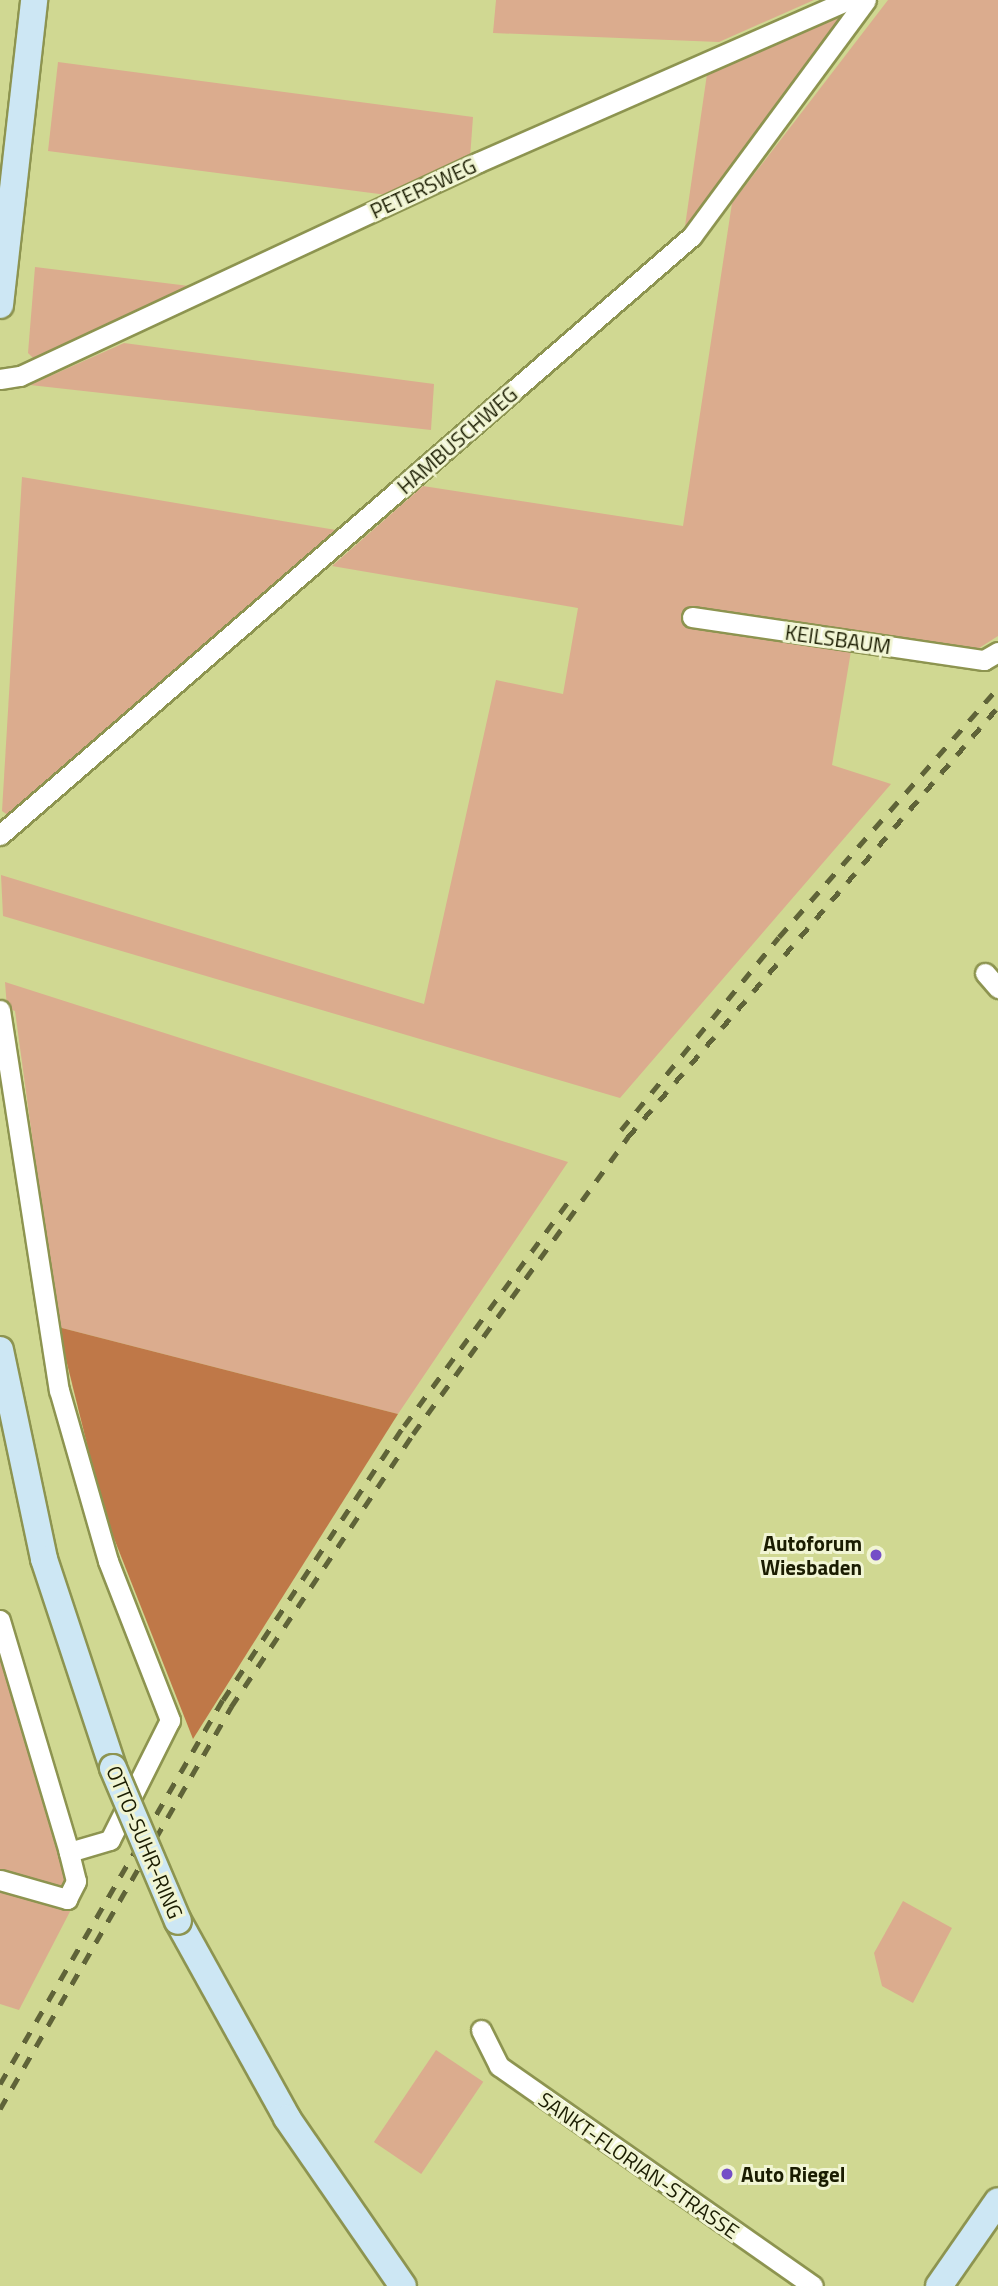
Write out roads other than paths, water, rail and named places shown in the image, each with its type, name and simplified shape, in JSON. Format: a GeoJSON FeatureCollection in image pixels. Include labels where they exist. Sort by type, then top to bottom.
{"type":"FeatureCollection","features":[{"type":"Feature","properties":{"kind":"street"},"geometry":{"type":"LineString","coordinates":[[0,305],[34,0]]}},
{"type":"Feature","properties":{"kind":"street","name":"PETERSWEG"},"geometry":{"type":"LineString","coordinates":[[0,379],[20,376],[457,172],[848,0]]}},
{"type":"Feature","properties":{"kind":"street","name":"HAMBUSCHWEG"},"geometry":{"type":"LineString","coordinates":[[0,835],[692,236],[866,0]]}},
{"type":"Feature","properties":{"kind":"street","name":"KEILSBAUM"},"geometry":{"type":"LineString","coordinates":[[692,617],[991,656]]}},
{"type":"Feature","properties":{"kind":"street"},"geometry":{"type":"LineString","coordinates":[[0,1010],[59,1390],[108,1560],[170,1720],[110,1840],[69,1852]]}},
{"type":"Feature","properties":{"kind":"street","name":"OTTO-SUHR-RING"},"geometry":{"type":"LineString","coordinates":[[0,1350],[44,1559],[113,1768],[178,1921],[288,2118],[403,2286]]}},
{"type":"Feature","properties":{"kind":"street"},"geometry":{"type":"LineString","coordinates":[[0,1620],[76,1881],[67,1899],[0,1880]]}},
{"type":"Feature","properties":{"kind":"street","name":"SANKT-FLORIAN-STRASSE"},"geometry":{"type":"LineString","coordinates":[[481,2030],[499,2066],[813,2286]]}},
{"type":"Feature","properties":{"kind":"street"},"geometry":{"type":"LineString","coordinates":[[939,2286],[998,2201]]}},
{"type":"Feature","properties":{"kind":"railway"},"geometry":{"type":"LineString","coordinates":[[621,1130],[779,937],[998,688]]}},
{"type":"Feature","properties":{"kind":"railway"},"geometry":{"type":"LineString","coordinates":[[0,2109],[231,1707],[413,1434],[628,1137],[998,707]]}},
{"type":"Feature","properties":{"kind":"railway"},"geometry":{"type":"LineString","coordinates":[[0,2084],[223,1700],[404,1426],[571,1198]]}},
{"type":"Feature","properties":{"kind":"place","name":"Autoforum Wiesbaden"},"geometry":{"type":"Point","coordinates":[876,1555]}},
{"type":"Feature","properties":{"kind":"place","name":"Auto Riegel"},"geometry":{"type":"Point","coordinates":[727,2174]}}]}
